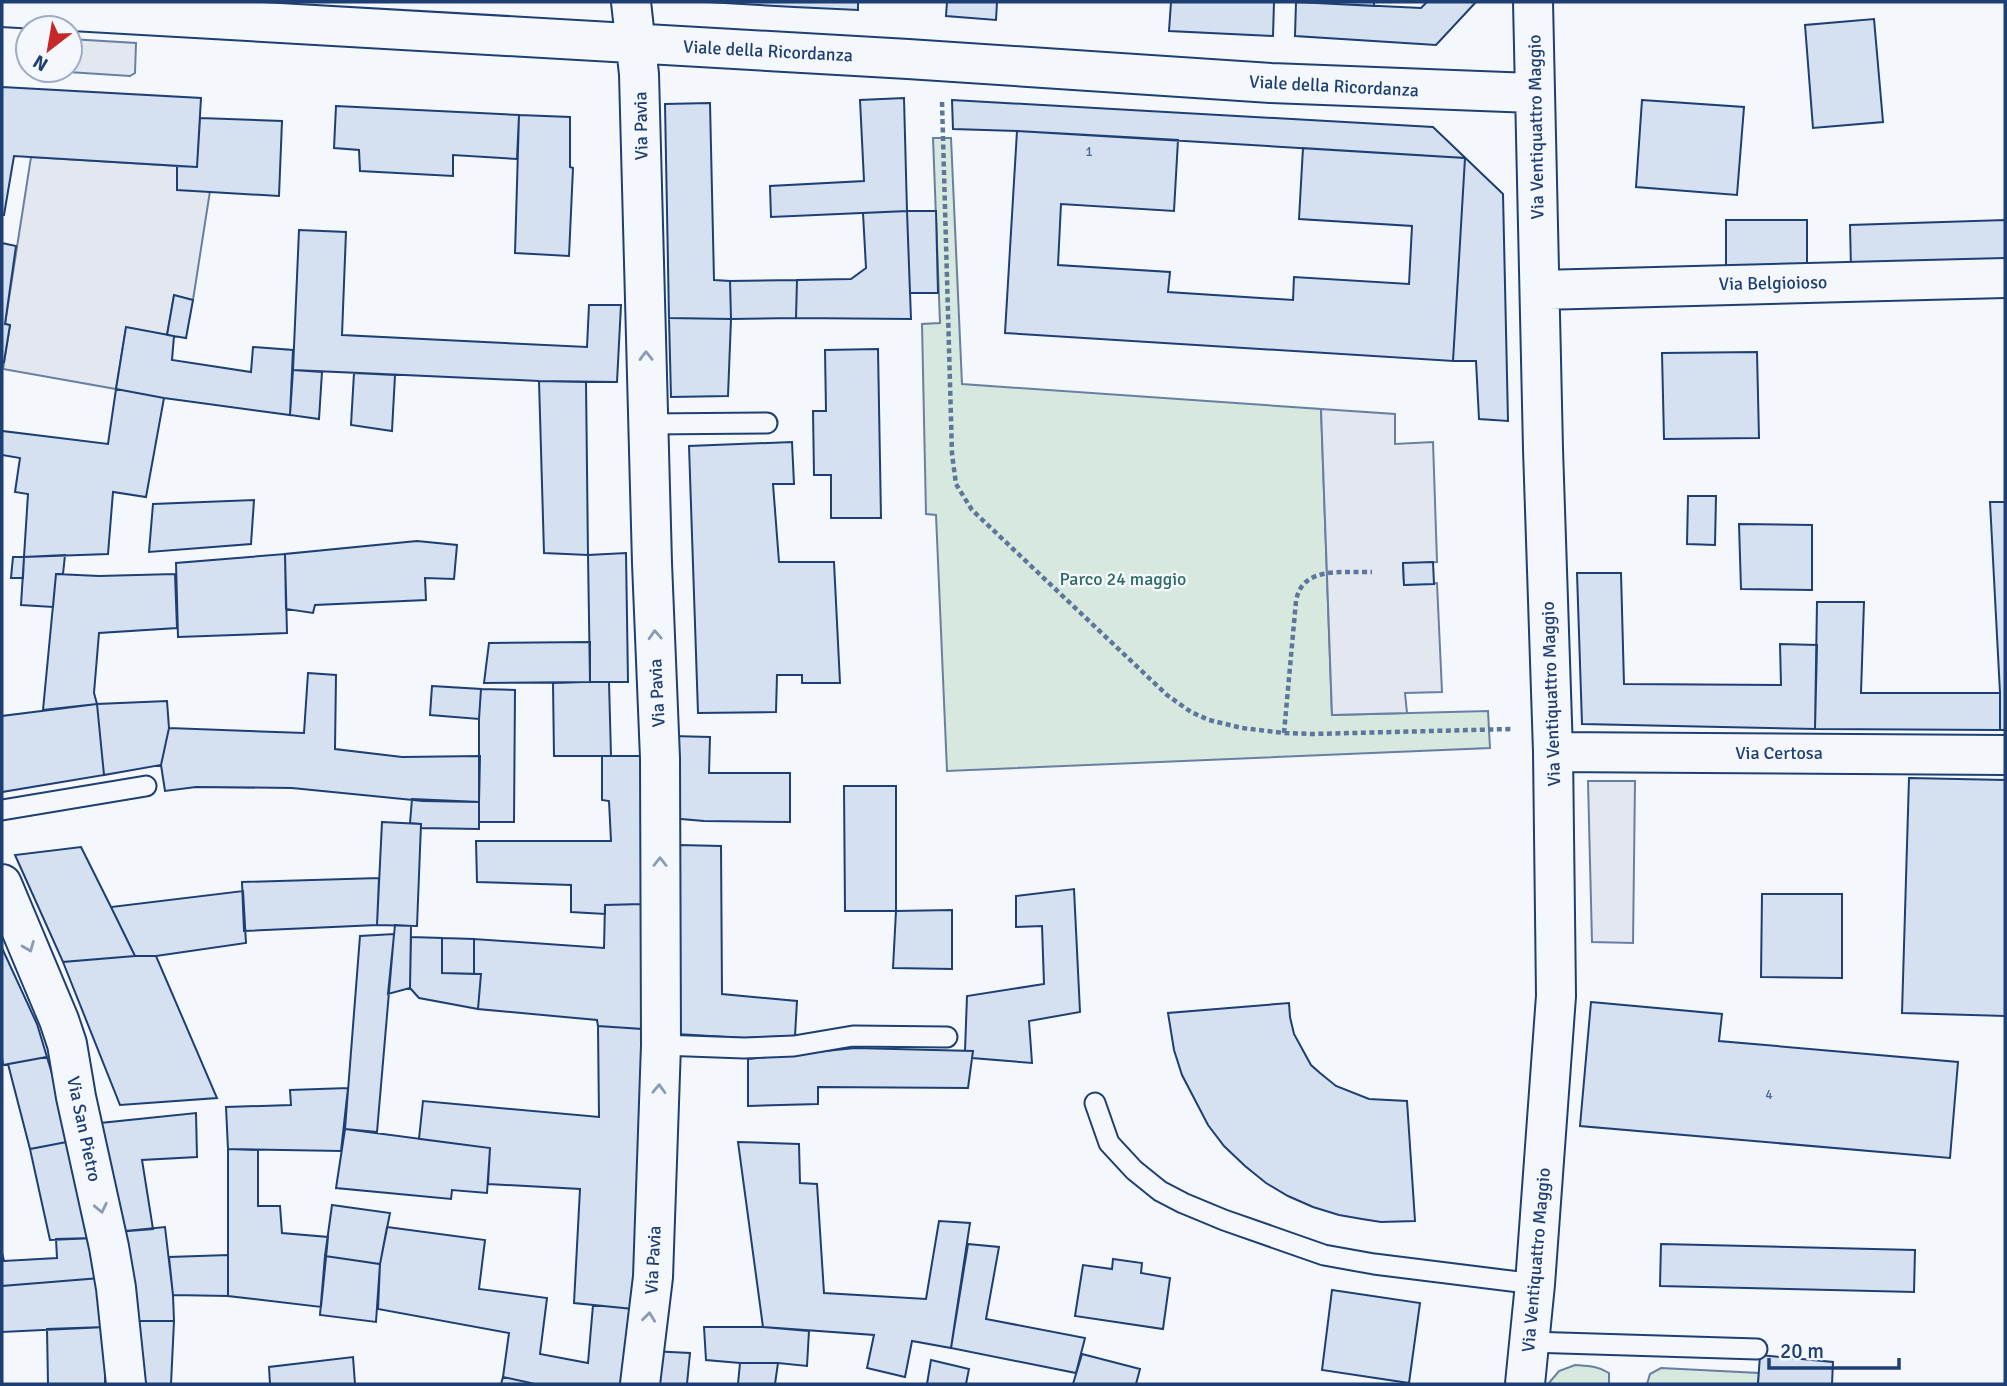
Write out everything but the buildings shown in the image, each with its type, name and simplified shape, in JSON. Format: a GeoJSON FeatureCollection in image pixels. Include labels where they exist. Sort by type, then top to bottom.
{"type":"FeatureCollection","features":[{"type":"Feature","properties":{"kind":"street","name":"Via Pavia"},"geometry":{"type":"LineString","coordinates":[[631,2],[640,93],[660,758],[661,1045],[653,1277],[640,1384]]}},
{"type":"Feature","properties":{"kind":"street","name":"Via Ventiquattro Maggio"},"geometry":{"type":"LineString","coordinates":[[1525,1384],[1556,996],[1553,752],[1533,2]]}},
{"type":"Feature","properties":{"kind":"street","name":"Viale della Ricordanza"},"geometry":{"type":"LineString","coordinates":[[2,8],[83,7],[1271,83],[1535,93]]}},
{"type":"Feature","properties":{"kind":"street","name":"Via Belgioioso"},"geometry":{"type":"LineString","coordinates":[[1540,290],[2005,278]]}},
{"type":"Feature","properties":{"kind":"street","name":"Via Certosa"},"geometry":{"type":"LineString","coordinates":[[1553,752],[2005,755]]}},
{"type":"Feature","properties":{"kind":"street","name":"Via San Pietro"},"geometry":{"type":"LineString","coordinates":[[2,884],[67,1044],[114,1275],[126,1384]]}},
{"type":"Feature","properties":{"kind":"lane"},"geometry":{"type":"LineString","coordinates":[[648,424],[766,423]]}},
{"type":"Feature","properties":{"kind":"lane"},"geometry":{"type":"LineString","coordinates":[[2,810],[145,786]]}},
{"type":"Feature","properties":{"kind":"lane"},"geometry":{"type":"LineString","coordinates":[[661,1045],[744,1048],[794,1046],[853,1036],[947,1037]]}},
{"type":"Feature","properties":{"kind":"lane"},"geometry":{"type":"LineString","coordinates":[[1095,1103],[1109,1143],[1134,1170],[1160,1191],[1224,1220],[1324,1255],[1374,1264],[1535,1284]]}},
{"type":"Feature","properties":{"kind":"lane"},"geometry":{"type":"LineString","coordinates":[[1529,1342],[1757,1349]]}},
{"type":"Feature","properties":{"kind":"path"},"geometry":{"type":"LineString","coordinates":[[942,94],[952,454],[956,484],[972,510],[1176,702],[1209,720],[1242,728],[1312,734],[1512,729]]}},
{"type":"Feature","properties":{"kind":"path"},"geometry":{"type":"LineString","coordinates":[[1284,733],[1296,600],[1300,587],[1309,578],[1321,574],[1372,572]]}},
{"type":"Feature","properties":{"kind":"green space","name":"Parco 24 maggio"},"geometry":{"type":"Polygon","coordinates":[[[933,138],[951,138],[962,384],[1321,409],[1332,715],[1488,711],[1490,748],[947,771],[936,515],[926,514],[922,324],[940,323],[933,138]]]}},
{"type":"Feature","properties":{"kind":"green space"},"geometry":{"type":"Polygon","coordinates":[[[1575,1365],[1593,1367],[1609,1373],[1609,1384],[1548,1384],[1559,1371],[1575,1365]]]}},
{"type":"Feature","properties":{"kind":"green space"},"geometry":{"type":"Polygon","coordinates":[[[1661,1368],[1759,1373],[1758,1384],[1647,1384],[1650,1374],[1661,1368]]]}},
{"type":"Feature","properties":{"kind":"shaded area"},"geometry":{"type":"Polygon","coordinates":[[[84,40],[136,43],[135,73],[130,76],[84,73],[84,40]]]}},
{"type":"Feature","properties":{"kind":"shaded area"},"geometry":{"type":"Polygon","coordinates":[[[31,157],[177,166],[177,189],[210,191],[193,300],[174,296],[167,335],[126,328],[116,389],[3,369],[10,325],[5,324],[31,157]]]}},
{"type":"Feature","properties":{"kind":"shaded area"},"geometry":{"type":"Polygon","coordinates":[[[1321,409],[1395,414],[1395,444],[1433,442],[1437,562],[1403,564],[1404,585],[1437,583],[1442,692],[1405,693],[1407,713],[1332,715],[1321,409]]]}},
{"type":"Feature","properties":{"kind":"shaded area"},"geometry":{"type":"Polygon","coordinates":[[[1588,781],[1635,781],[1633,943],[1592,942],[1588,781]]]}}]}
